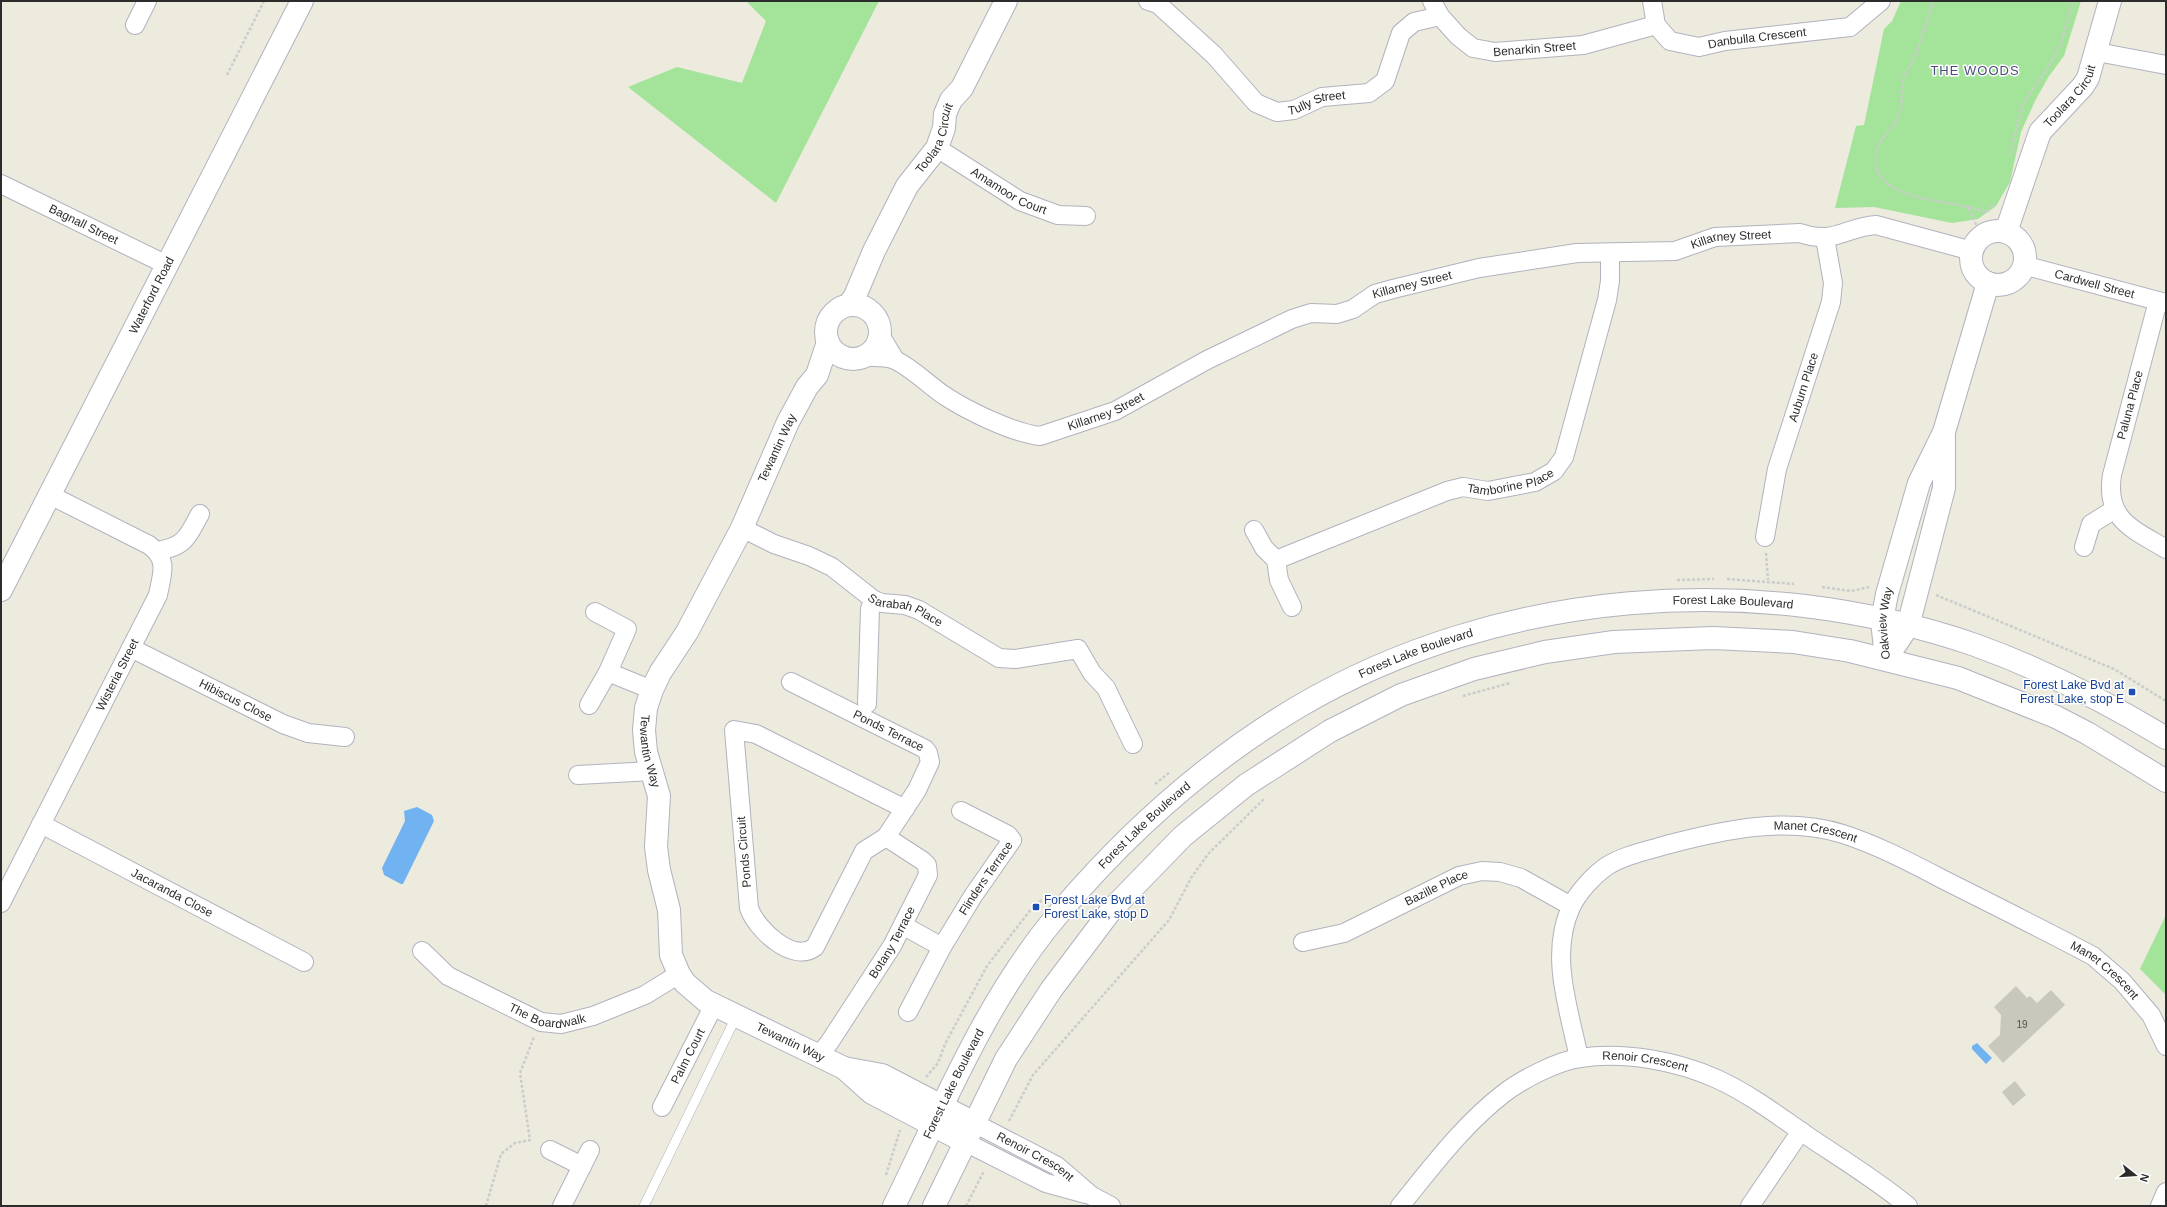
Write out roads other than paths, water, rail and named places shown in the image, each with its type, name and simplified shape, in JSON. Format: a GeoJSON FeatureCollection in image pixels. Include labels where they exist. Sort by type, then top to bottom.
{"type":"FeatureCollection","features":[{"type":"Feature","properties":{"kind":"street"},"geometry":{"type":"LineString","coordinates":[[135,25],[147,1]]}},
{"type":"Feature","properties":{"kind":"street","name":"Waterford Road"},"geometry":{"type":"LineString","coordinates":[[1,590],[302,1]]}},
{"type":"Feature","properties":{"kind":"street","name":"Toolara Circuit"},"geometry":{"type":"LineString","coordinates":[[849,305],[865,277],[874,251],[907,186],[937,148],[944,128],[945,114],[951,100],[962,88],[1006,1]]}},
{"type":"Feature","properties":{"kind":"street","name":"Tully Street"},"geometry":{"type":"LineString","coordinates":[[1148,1],[1158,4],[1214,55],[1256,103],[1277,112],[1294,110],[1322,97],[1369,92],[1385,80],[1401,33],[1414,22],[1436,9]]}},
{"type":"Feature","properties":{"kind":"street"},"geometry":{"type":"LineString","coordinates":[[1652,1],[1656,25]]}},
{"type":"Feature","properties":{"kind":"street","name":"Danbulla Crescent"},"geometry":{"type":"LineString","coordinates":[[1656,25],[1670,41],[1699,47],[1725,41],[1850,27],[1881,1]]}},
{"type":"Feature","properties":{"kind":"street","name":"Toolara Circuit"},"geometry":{"type":"LineString","coordinates":[[2006,232],[2040,132],[2083,86],[2097,52],[2110,1]]}},
{"type":"Feature","properties":{"kind":"street","name":"Benarkin Street"},"geometry":{"type":"LineString","coordinates":[[1436,9],[1458,36],[1473,48],[1496,52],[1583,46],[1656,25]]}},
{"type":"Feature","properties":{"kind":"street"},"geometry":{"type":"LineString","coordinates":[[2097,52],[2166,65]]}},
{"type":"Feature","properties":{"kind":"street","name":"Amamoor Court"},"geometry":{"type":"LineString","coordinates":[[937,148],[1020,201],[1058,215],[1086,216]]}},
{"type":"Feature","properties":{"kind":"street","name":"Bagnall Street"},"geometry":{"type":"LineString","coordinates":[[1,184],[167,265]]}},
{"type":"Feature","properties":{"kind":"street","name":"Killarney Street"},"geometry":{"type":"LineString","coordinates":[[880,335],[895,360],[919,375],[953,401],[1011,429],[1040,436],[1115,411],[1207,360],[1292,319],[1311,313],[1337,314],[1353,309],[1375,294],[1479,268],[1577,253],[1675,251],[1716,237],[1800,233],[1813,238],[1826,238],[1843,235],[1861,226],[1876,225],[1977,243]]}},
{"type":"Feature","properties":{"kind":"street"},"geometry":{"type":"LineString","coordinates":[[1994,231],[2006,232],[2019,242],[2025,257],[2020,273],[2006,284],[1988,283],[1981,279],[1974,270],[1971,258],[1977,243],[1994,231]]}},
{"type":"Feature","properties":{"kind":"street","name":"Auburn Place"},"geometry":{"type":"LineString","coordinates":[[1765,537],[1777,469],[1831,302],[1833,283],[1826,238]]}},
{"type":"Feature","properties":{"kind":"street","name":"Tamborine Place"},"geometry":{"type":"LineString","coordinates":[[1276,560],[1447,492],[1463,487],[1488,491],[1535,482],[1554,471],[1564,457],[1607,300],[1610,281],[1610,253]]}},
{"type":"Feature","properties":{"kind":"street","name":"Cardwell Street"},"geometry":{"type":"LineString","coordinates":[[2023,265],[2162,302]]}},
{"type":"Feature","properties":{"kind":"street","name":"Toolara Circuit"},"geometry":{"type":"LineString","coordinates":[[865,277],[869,303],[873,313]]}},
{"type":"Feature","properties":{"kind":"street","name":"Oakview Way"},"geometry":{"type":"LineString","coordinates":[[1886,659],[1882,620],[1890,580],[1918,483],[1944,432],[1988,283]]}},
{"type":"Feature","properties":{"kind":"street","name":"Paluna Place"},"geometry":{"type":"LineString","coordinates":[[2162,302],[2112,475],[2110,490],[2115,509],[2128,527],[2166,549]]}},
{"type":"Feature","properties":{"kind":"street"},"geometry":{"type":"LineString","coordinates":[[849,305],[862,306],[873,313],[880,326],[878,344],[856,358],[832,350],[828,342],[826,329],[831,317],[837,310],[849,305]]}},
{"type":"Feature","properties":{"kind":"street","name":"Tewantin Way"},"geometry":{"type":"LineString","coordinates":[[817,375],[828,342]]}},
{"type":"Feature","properties":{"kind":"street","name":"Killarney Street"},"geometry":{"type":"LineString","coordinates":[[856,358],[895,360]]}},
{"type":"Feature","properties":{"kind":"street","name":"Tewantin Way"},"geometry":{"type":"LineString","coordinates":[[856,358],[833,364],[817,375],[807,387],[788,422],[742,528],[687,632],[660,673],[652,690],[644,730],[646,752],[659,796],[656,848],[659,870],[669,910],[671,955],[679,974],[696,993],[714,1005],[736,1017],[844,1068],[882,1075],[939,1116],[970,1132]]}},
{"type":"Feature","properties":{"kind":"street","name":"Oakview Way"},"geometry":{"type":"LineString","coordinates":[[1886,659],[1908,626],[1944,488],[1944,432]]}},
{"type":"Feature","properties":{"kind":"street"},"geometry":{"type":"LineString","coordinates":[[50,495],[149,544],[158,551],[176,548],[187,537],[200,514]]}},
{"type":"Feature","properties":{"kind":"street"},"geometry":{"type":"LineString","coordinates":[[2084,547],[2091,524],[2115,509]]}},
{"type":"Feature","properties":{"kind":"street","name":"Sarabah Place"},"geometry":{"type":"LineString","coordinates":[[742,528],[774,544],[804,554],[832,567],[874,600],[882,603],[905,605],[919,610],[999,658],[1015,659],[1078,649],[1092,674],[1106,688],[1133,744]]}},
{"type":"Feature","properties":{"kind":"street"},"geometry":{"type":"LineString","coordinates":[[1254,530],[1264,548],[1276,560],[1279,580],[1292,607]]}},
{"type":"Feature","properties":{"kind":"street","name":"Wisteria Street"},"geometry":{"type":"LineString","coordinates":[[1,903],[158,595],[162,560],[158,551]]}},
{"type":"Feature","properties":{"kind":"street"},"geometry":{"type":"LineString","coordinates":[[867,704],[870,609],[874,600]]}},
{"type":"Feature","properties":{"kind":"street","name":"Forest Lake Boulevard"},"geometry":{"type":"LineString","coordinates":[[894,1206],[986,1020],[1018,967],[1063,908],[1117,849],[1167,800],[1229,753],[1298,707],[1351,680],[1421,649],[1509,623],[1589,606],[1674,600],[1764,603],[1840,611],[1908,626],[1974,645],[2046,674],[2117,708],[2166,738]]}},
{"type":"Feature","properties":{"kind":"street"},"geometry":{"type":"LineString","coordinates":[[589,705],[608,672],[627,629],[595,612]]}},
{"type":"Feature","properties":{"kind":"street"},"geometry":{"type":"LineString","coordinates":[[934,1206],[1006,1059],[1051,990],[1112,909],[1183,836],[1246,785],[1330,731],[1401,695],[1474,669],[1544,652],[1614,642],[1713,638],[1792,642],[1850,651],[1958,678],[2056,717],[2087,733],[2166,781]]}},
{"type":"Feature","properties":{"kind":"street","name":"Hibiscus Close"},"geometry":{"type":"LineString","coordinates":[[131,648],[283,724],[308,733],[345,737]]}},
{"type":"Feature","properties":{"kind":"street"},"geometry":{"type":"LineString","coordinates":[[608,672],[652,690]]}},
{"type":"Feature","properties":{"kind":"street","name":"Ponds Terrace"},"geometry":{"type":"LineString","coordinates":[[791,682],[925,749],[928,753],[930,762],[928,769],[905,809]]}},
{"type":"Feature","properties":{"kind":"street","name":"Ponds Circuit"},"geometry":{"type":"LineString","coordinates":[[734,730],[756,734],[905,809],[886,837],[864,851],[815,947],[810,951],[799,952],[782,944],[763,932],[752,918],[749,908],[734,730]]}},
{"type":"Feature","properties":{"kind":"street"},"geometry":{"type":"LineString","coordinates":[[578,774],[652,771]]}},
{"type":"Feature","properties":{"kind":"street","name":"Flinders Terrace"},"geometry":{"type":"LineString","coordinates":[[908,1012],[942,947],[973,896],[1012,840],[1008,835],[961,811]]}},
{"type":"Feature","properties":{"kind":"street","name":"Jacaranda Close"},"geometry":{"type":"LineString","coordinates":[[41,824],[304,962]]}},
{"type":"Feature","properties":{"kind":"street","name":"Manet Crescent"},"geometry":{"type":"LineString","coordinates":[[1579,1058],[1560,967],[1562,936],[1571,906],[1589,882],[1608,866],[1634,854],[1702,836],[1764,825],[1805,826],[1841,834],[1882,849],[2093,956],[2122,981],[2151,1015],[2166,1046]]}},
{"type":"Feature","properties":{"kind":"street","name":"Botany Terrace"},"geometry":{"type":"LineString","coordinates":[[818,1056],[829,1043],[904,926],[926,882],[928,869],[918,856],[886,837]]}},
{"type":"Feature","properties":{"kind":"street","name":"Bazille Place"},"geometry":{"type":"LineString","coordinates":[[1303,942],[1344,933],[1459,876],[1482,871],[1500,872],[1521,878],[1571,906]]}},
{"type":"Feature","properties":{"kind":"street"},"geometry":{"type":"LineString","coordinates":[[904,926],[942,947]]}},
{"type":"Feature","properties":{"kind":"street","name":"The Boardwalk"},"geometry":{"type":"LineString","coordinates":[[422,951],[448,976],[541,1022],[561,1024],[593,1016],[645,994],[679,974]]}},
{"type":"Feature","properties":{"kind":"street","name":"Palm Court"},"geometry":{"type":"LineString","coordinates":[[662,1107],[714,1005]]}},
{"type":"Feature","properties":{"kind":"street","name":"Renoir Crescent"},"geometry":{"type":"LineString","coordinates":[[1400,1206],[1467,1125],[1504,1093],[1547,1069],[1579,1058],[1605,1056],[1635,1058],[1676,1064],[1717,1079],[1757,1102],[1908,1206]]}},
{"type":"Feature","properties":{"kind":"street"},"geometry":{"type":"LineString","coordinates":[[1750,1206],[1800,1131]]}},
{"type":"Feature","properties":{"kind":"street","name":"Renoir Crescent"},"geometry":{"type":"LineString","coordinates":[[970,1132],[1001,1138],[1057,1166],[1092,1196]]}},
{"type":"Feature","properties":{"kind":"street","name":"Renoir Crescent"},"geometry":{"type":"LineString","coordinates":[[970,1132],[992,1156],[1046,1183],[1092,1196],[1111,1206]]}},
{"type":"Feature","properties":{"kind":"street"},"geometry":{"type":"LineString","coordinates":[[550,1150],[582,1166]]}},
{"type":"Feature","properties":{"kind":"street"},"geometry":{"type":"LineString","coordinates":[[562,1206],[590,1150]]}},
{"type":"Feature","properties":{"kind":"street"},"geometry":{"type":"LineString","coordinates":[[2160,1206],[2166,1192]]}},
{"type":"Feature","properties":{"kind":"lane"},"geometry":{"type":"LineString","coordinates":[[644,1206],[736,1017]]}},
{"type":"Feature","properties":{"kind":"water"},"geometry":{"type":"Polygon","coordinates":[[[417,807],[432,815],[434,821],[403,884],[401,884],[384,875],[382,868],[405,821],[404,811],[417,807]]]}},
{"type":"Feature","properties":{"kind":"water"},"geometry":{"type":"Polygon","coordinates":[[[1977,1043],[1992,1058],[1986,1064],[1972,1049],[1972,1046],[1977,1043]]]}},
{"type":"Feature","properties":{"kind":"place","name":"Forest Lake Bvd at Forest Lake, stop E"},"geometry":{"type":"Point","coordinates":[2132,692]}},
{"type":"Feature","properties":{"kind":"place","name":"Forest Lake Bvd at Forest Lake, stop D"},"geometry":{"type":"Point","coordinates":[1036,907]}},
{"type":"Feature","properties":{"kind":"district","name":"THE WOODS"},"geometry":{"type":"Point","coordinates":[1975,70]}}]}
